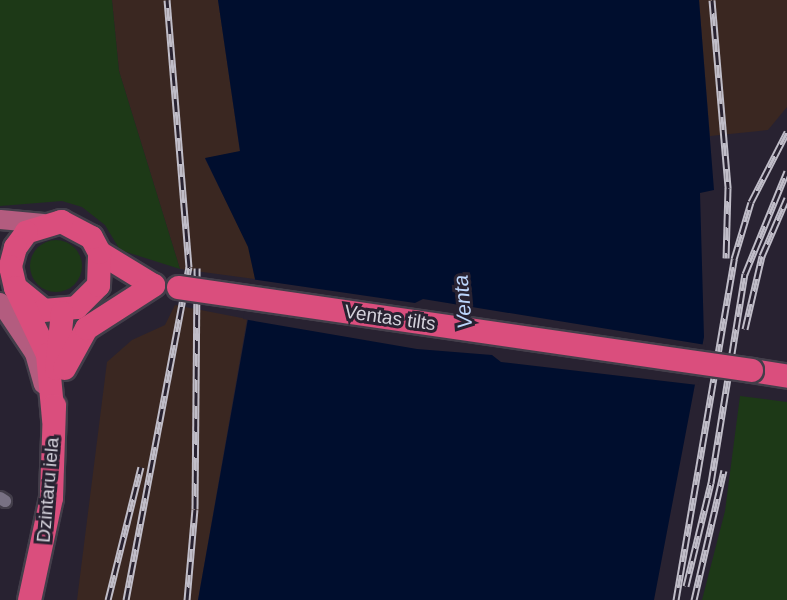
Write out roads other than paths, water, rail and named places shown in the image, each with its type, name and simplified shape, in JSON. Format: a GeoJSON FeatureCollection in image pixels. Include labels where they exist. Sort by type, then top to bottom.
{"type":"FeatureCollection","features":[{"type":"Feature","properties":{"kind":"highway"},"geometry":{"type":"LineString","coordinates":[[53,419],[47,354],[8,285],[15,247],[43,223],[77,226],[99,252],[153,285]]}},
{"type":"Feature","properties":{"kind":"highway"},"geometry":{"type":"LineString","coordinates":[[88,298],[101,269],[99,252]]}},
{"type":"Feature","properties":{"kind":"highway"},"geometry":{"type":"LineString","coordinates":[[8,285],[35,306],[62,312],[88,298],[153,285]]}},
{"type":"Feature","properties":{"kind":"highway"},"geometry":{"type":"LineString","coordinates":[[53,419],[73,342],[153,285]]}},
{"type":"Feature","properties":{"kind":"highway","name":"Ventas tilts"},"geometry":{"type":"LineString","coordinates":[[153,285],[787,376]]}},
{"type":"Feature","properties":{"kind":"highway"},"geometry":{"type":"LineString","coordinates":[[53,419],[62,312]]}},
{"type":"Feature","properties":{"kind":"highway","name":"Dzintaru iela"},"geometry":{"type":"LineString","coordinates":[[29,600],[48,521],[53,419]]}},
{"type":"Feature","properties":{"kind":"main road"},"geometry":{"type":"LineString","coordinates":[[0,219],[43,223]]}},
{"type":"Feature","properties":{"kind":"main road"},"geometry":{"type":"LineString","coordinates":[[0,244],[8,285]]}},
{"type":"Feature","properties":{"kind":"water","name":"Venta"},"geometry":{"type":"Polygon","coordinates":[[[218,0],[699,0],[714,190],[700,193],[704,337],[654,600],[198,600],[255,279],[248,247],[205,158],[240,151],[218,0]]]}},
{"type":"Feature","properties":{"kind":"railway"},"geometry":{"type":"LineString","coordinates":[[126,600],[189,267],[167,0]]}},
{"type":"Feature","properties":{"kind":"railway"},"geometry":{"type":"LineString","coordinates":[[712,0],[728,188],[726,258]]}},
{"type":"Feature","properties":{"kind":"railway"},"geometry":{"type":"LineString","coordinates":[[676,600],[734,259],[751,202],[787,132]]}},
{"type":"Feature","properties":{"kind":"railway"},"geometry":{"type":"LineString","coordinates":[[686,586],[711,483],[745,274],[787,171]]}},
{"type":"Feature","properties":{"kind":"railway"},"geometry":{"type":"LineString","coordinates":[[745,329],[762,256],[787,198]]}},
{"type":"Feature","properties":{"kind":"railway"},"geometry":{"type":"LineString","coordinates":[[187,600],[195,509],[197,268]]}},
{"type":"Feature","properties":{"kind":"railway"},"geometry":{"type":"LineString","coordinates":[[108,600],[141,467]]}},
{"type":"Feature","properties":{"kind":"railway"},"geometry":{"type":"LineString","coordinates":[[694,600],[724,470]]}}]}
